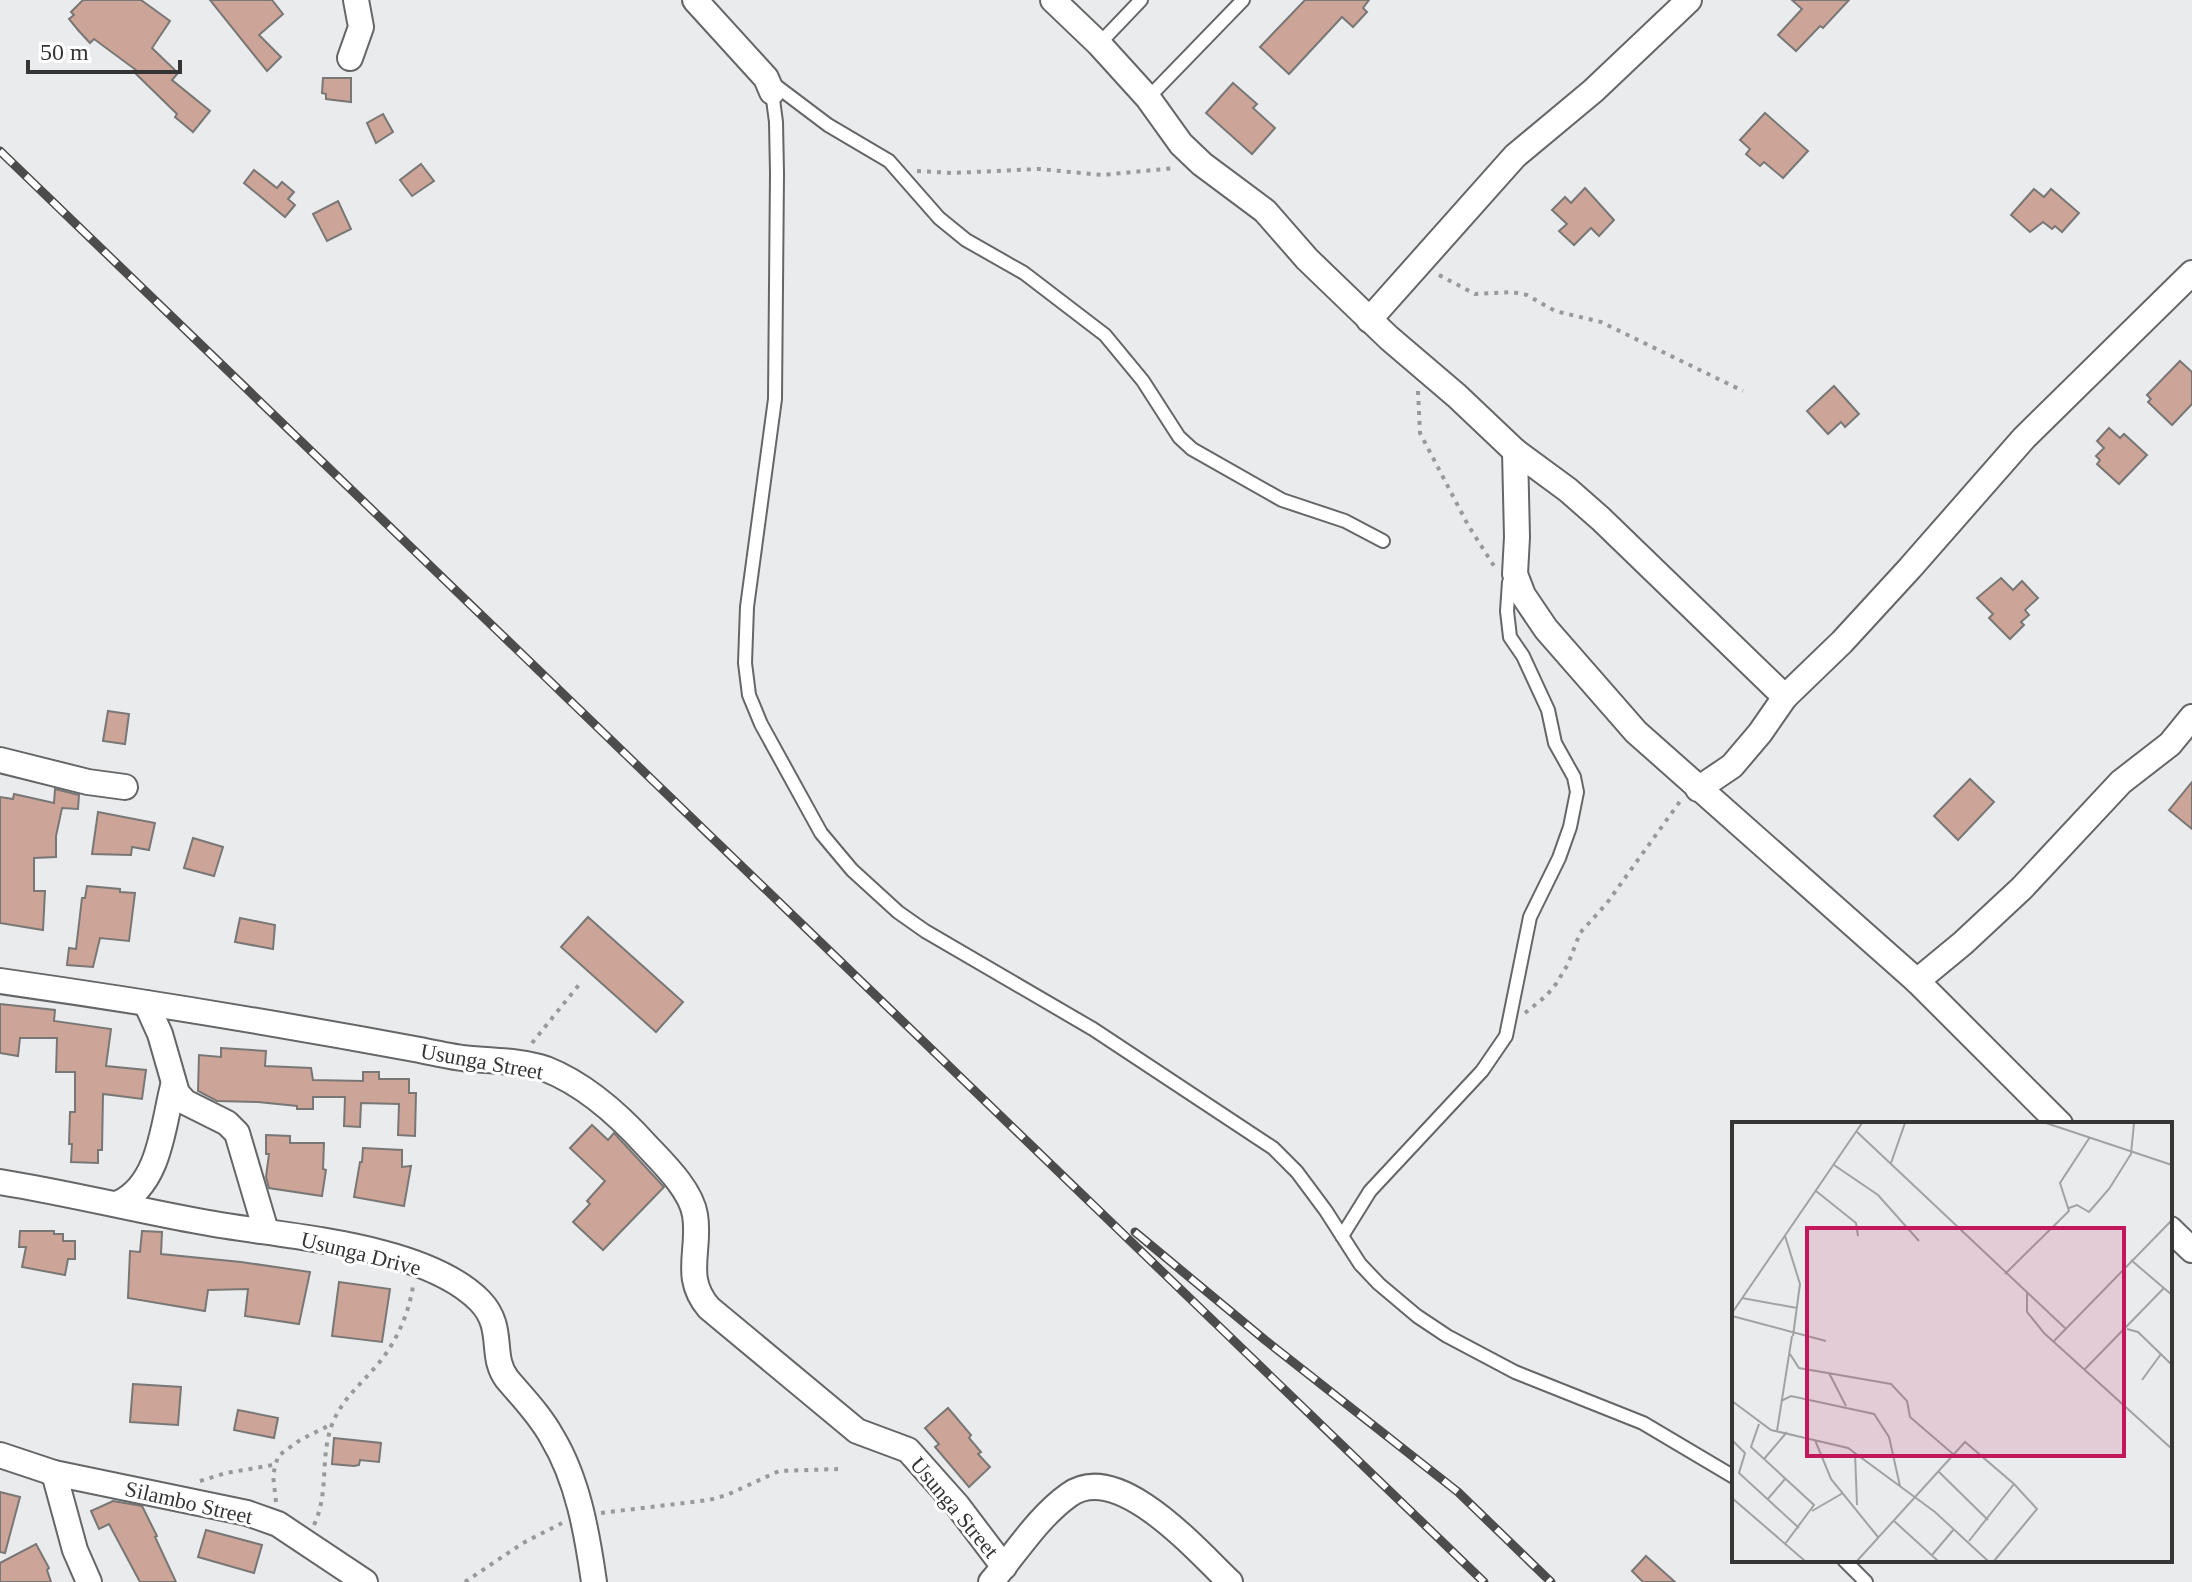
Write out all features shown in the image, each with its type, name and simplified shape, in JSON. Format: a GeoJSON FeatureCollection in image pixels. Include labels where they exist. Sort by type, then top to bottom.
{"type":"FeatureCollection","features":[{"type":"Feature","properties":{"kind":"street"},"geometry":{"type":"LineString","coordinates":[[350,58],[361,27],[356,0]]}},
{"type":"Feature","properties":{"kind":"street"},"geometry":{"type":"LineString","coordinates":[[695,0],[769,85]]}},
{"type":"Feature","properties":{"kind":"street"},"geometry":{"type":"LineString","coordinates":[[1053,0],[1099,44],[1148,98],[1181,144],[1202,164],[1265,211],[1307,259],[1369,320],[1515,451],[1601,519],[1785,697]]}},
{"type":"Feature","properties":{"kind":"street"},"geometry":{"type":"LineString","coordinates":[[1369,320],[1515,156],[1593,91],[1689,0]]}},
{"type":"Feature","properties":{"kind":"street"},"geometry":{"type":"LineString","coordinates":[[1697,787],[1732,766],[1785,697],[1862,621],[2024,438],[2192,273]]}},
{"type":"Feature","properties":{"kind":"street"},"geometry":{"type":"LineString","coordinates":[[1515,451],[1517,583],[1546,629],[1636,732],[1917,981],[2058,1122]]}},
{"type":"Feature","properties":{"kind":"street"},"geometry":{"type":"LineString","coordinates":[[1917,981],[2022,888],[2121,782],[2170,744],[2192,717]]}},
{"type":"Feature","properties":{"kind":"street"},"geometry":{"type":"LineString","coordinates":[[0,760],[88,782],[125,787]]}},
{"type":"Feature","properties":{"kind":"street"},"geometry":{"type":"LineString","coordinates":[[1726,813],[1732,766]]}},
{"type":"Feature","properties":{"kind":"street","name":"Usunga Street"},"geometry":{"type":"LineString","coordinates":[[0,981],[309,1030],[458,1058],[514,1063],[548,1070],[577,1086],[617,1116],[680,1184],[695,1213],[694,1277],[700,1298],[721,1319],[857,1431],[908,1450],[957,1505],[998,1574]]}},
{"type":"Feature","properties":{"kind":"street"},"geometry":{"type":"LineString","coordinates":[[146,1003],[160,1034],[173,1086],[185,1102],[227,1123],[237,1133],[249,1164],[266,1231]]}},
{"type":"Feature","properties":{"kind":"street"},"geometry":{"type":"LineString","coordinates":[[119,1203],[131,1198],[146,1180],[160,1140],[173,1086]]}},
{"type":"Feature","properties":{"kind":"street","name":"Usunga Drive"},"geometry":{"type":"LineString","coordinates":[[0,1182],[368,1251],[417,1265],[464,1288],[487,1310],[497,1331],[501,1369],[561,1452],[582,1517],[594,1582]]}},
{"type":"Feature","properties":{"kind":"street"},"geometry":{"type":"LineString","coordinates":[[2172,1231],[2192,1250]]}},
{"type":"Feature","properties":{"kind":"street","name":"Silambo Street"},"geometry":{"type":"LineString","coordinates":[[0,1455],[54,1473],[220,1506],[278,1524],[304,1541],[331,1571],[365,1582]]}},
{"type":"Feature","properties":{"kind":"street"},"geometry":{"type":"LineString","coordinates":[[54,1473],[75,1550],[89,1582]]}},
{"type":"Feature","properties":{"kind":"street"},"geometry":{"type":"LineString","coordinates":[[998,1574],[1042,1520],[1071,1493],[1091,1485],[1119,1490],[1158,1514],[1230,1582]]}},
{"type":"Feature","properties":{"kind":"lane"},"geometry":{"type":"LineString","coordinates":[[1099,44],[1141,0]]}},
{"type":"Feature","properties":{"kind":"lane"},"geometry":{"type":"LineString","coordinates":[[1148,98],[1243,0]]}},
{"type":"Feature","properties":{"kind":"lane"},"geometry":{"type":"LineString","coordinates":[[769,85],[879,155],[953,231],[1024,273],[1105,335],[1143,381],[1179,437],[1192,449],[1282,500],[1345,521],[1383,541]]}},
{"type":"Feature","properties":{"kind":"lane"},"geometry":{"type":"LineString","coordinates":[[769,85],[776,122],[775,399],[747,607],[745,663],[749,695],[761,724],[821,833],[852,870],[898,912],[925,931],[1093,1029],[1273,1148],[1297,1172],[1360,1264],[1417,1316],[1447,1336],[1515,1372],[1643,1423],[1732,1476]]}},
{"type":"Feature","properties":{"kind":"lane"},"geometry":{"type":"LineString","coordinates":[[1342,1236],[1370,1191],[1482,1071],[1506,1036],[1530,917],[1565,844],[1577,792],[1574,777],[1555,743],[1548,710],[1523,656],[1510,637],[1507,611],[1509,582]]}},
{"type":"Feature","properties":{"kind":"lane"},"geometry":{"type":"LineString","coordinates":[[1846,1562],[1866,1582]]}},
{"type":"Feature","properties":{"kind":"path"},"geometry":{"type":"LineString","coordinates":[[895,168],[952,173],[1039,169],[1102,175],[1202,164]]}},
{"type":"Feature","properties":{"kind":"path"},"geometry":{"type":"LineString","coordinates":[[1417,269],[1445,276],[1475,294],[1512,292],[1527,295],[1555,311],[1601,322],[1743,391]]}},
{"type":"Feature","properties":{"kind":"path"},"geometry":{"type":"LineString","coordinates":[[1417,387],[1420,433],[1425,445],[1468,525],[1500,577],[1509,582]]}},
{"type":"Feature","properties":{"kind":"path"},"geometry":{"type":"LineString","coordinates":[[1510,1024],[1546,996],[1556,984],[1580,933],[1607,903],[1682,799],[1697,787]]}},
{"type":"Feature","properties":{"kind":"path"},"geometry":{"type":"LineString","coordinates":[[514,1063],[582,981]]}},
{"type":"Feature","properties":{"kind":"path"},"geometry":{"type":"LineString","coordinates":[[304,1541],[315,1524],[324,1493],[327,1443],[332,1424],[348,1394],[395,1340],[411,1298],[417,1265]]}},
{"type":"Feature","properties":{"kind":"path"},"geometry":{"type":"LineString","coordinates":[[278,1524],[274,1465],[278,1456],[332,1424]]}},
{"type":"Feature","properties":{"kind":"path"},"geometry":{"type":"LineString","coordinates":[[159,1494],[226,1473],[274,1465]]}},
{"type":"Feature","properties":{"kind":"path"},"geometry":{"type":"LineString","coordinates":[[465,1582],[540,1532],[582,1517],[709,1500],[779,1471],[838,1469]]}},
{"type":"Feature","properties":{"kind":"building"},"geometry":{"type":"Polygon","coordinates":[[[83,0],[141,0],[170,21],[152,48],[178,73],[172,80],[210,111],[193,132],[175,117],[177,114],[134,72],[136,70],[94,39],[90,43],[78,30],[69,19],[74,15],[71,12],[83,0]]]}},
{"type":"Feature","properties":{"kind":"building"},"geometry":{"type":"Polygon","coordinates":[[[210,0],[272,0],[283,14],[259,35],[281,57],[267,71],[210,0]]]}},
{"type":"Feature","properties":{"kind":"building"},"geometry":{"type":"Polygon","coordinates":[[[1305,0],[1369,0],[1363,8],[1367,12],[1353,27],[1342,17],[1289,74],[1260,47],[1305,0]]]}},
{"type":"Feature","properties":{"kind":"building"},"geometry":{"type":"Polygon","coordinates":[[[1792,0],[1849,0],[1796,51],[1778,35],[1802,9],[1792,0]]]}},
{"type":"Feature","properties":{"kind":"building"},"geometry":{"type":"Polygon","coordinates":[[[323,78],[351,78],[351,102],[326,99],[326,94],[322,93],[323,78]]]}},
{"type":"Feature","properties":{"kind":"building"},"geometry":{"type":"Polygon","coordinates":[[[1233,83],[1257,104],[1253,108],[1275,128],[1252,154],[1206,113],[1233,83]]]}},
{"type":"Feature","properties":{"kind":"building"},"geometry":{"type":"Polygon","coordinates":[[[1765,113],[1808,151],[1783,178],[1764,162],[1760,166],[1746,154],[1750,149],[1740,140],[1765,113]]]}},
{"type":"Feature","properties":{"kind":"building"},"geometry":{"type":"Polygon","coordinates":[[[383,114],[393,132],[376,143],[367,123],[383,114]]]}},
{"type":"Feature","properties":{"kind":"building"},"geometry":{"type":"Polygon","coordinates":[[[421,164],[434,181],[412,196],[400,180],[421,164]]]}},
{"type":"Feature","properties":{"kind":"building"},"geometry":{"type":"Polygon","coordinates":[[[254,170],[277,188],[282,182],[294,192],[288,199],[295,205],[285,217],[244,183],[254,170]]]}},
{"type":"Feature","properties":{"kind":"building"},"geometry":{"type":"Polygon","coordinates":[[[1585,188],[1614,220],[1599,236],[1591,228],[1574,245],[1559,231],[1567,224],[1552,210],[1565,197],[1571,203],[1585,188]]]}},
{"type":"Feature","properties":{"kind":"building"},"geometry":{"type":"Polygon","coordinates":[[[2034,189],[2044,197],[2051,189],[2079,213],[2062,232],[2043,222],[2030,232],[2011,215],[2034,189]]]}},
{"type":"Feature","properties":{"kind":"building"},"geometry":{"type":"Polygon","coordinates":[[[338,201],[351,229],[327,241],[313,214],[338,201]]]}},
{"type":"Feature","properties":{"kind":"building"},"geometry":{"type":"Polygon","coordinates":[[[2180,361],[2192,372],[2192,404],[2172,425],[2148,402],[2151,399],[2147,395],[2180,361]]]}},
{"type":"Feature","properties":{"kind":"building"},"geometry":{"type":"Polygon","coordinates":[[[1834,386],[1859,414],[1845,427],[1841,422],[1828,434],[1807,411],[1834,386]]]}},
{"type":"Feature","properties":{"kind":"building"},"geometry":{"type":"Polygon","coordinates":[[[2109,428],[2120,438],[2124,434],[2147,455],[2119,484],[2097,464],[2100,460],[2096,456],[2104,448],[2097,441],[2109,428]]]}},
{"type":"Feature","properties":{"kind":"building"},"geometry":{"type":"Polygon","coordinates":[[[2001,578],[2013,590],[2022,581],[2038,598],[2025,610],[2029,615],[2021,622],[2024,625],[2010,639],[1989,618],[1993,614],[1977,598],[2001,578]]]}},
{"type":"Feature","properties":{"kind":"building"},"geometry":{"type":"Polygon","coordinates":[[[108,711],[129,714],[125,744],[103,741],[108,711]]]}},
{"type":"Feature","properties":{"kind":"building"},"geometry":{"type":"Polygon","coordinates":[[[1970,779],[1994,802],[1958,840],[1934,816],[1970,779]]]}},
{"type":"Feature","properties":{"kind":"building"},"geometry":{"type":"Polygon","coordinates":[[[2192,782],[2192,829],[2169,810],[2192,782]]]}},
{"type":"Feature","properties":{"kind":"building"},"geometry":{"type":"Polygon","coordinates":[[[55,789],[79,795],[78,809],[62,808],[56,836],[56,857],[34,858],[34,891],[45,891],[43,930],[0,923],[0,797],[13,799],[14,794],[54,803],[55,789]]]}},
{"type":"Feature","properties":{"kind":"building"},"geometry":{"type":"Polygon","coordinates":[[[98,812],[155,823],[149,850],[132,847],[131,855],[92,854],[98,812]]]}},
{"type":"Feature","properties":{"kind":"building"},"geometry":{"type":"Polygon","coordinates":[[[193,838],[223,847],[214,876],[184,868],[193,838]]]}},
{"type":"Feature","properties":{"kind":"building"},"geometry":{"type":"Polygon","coordinates":[[[87,886],[135,893],[129,941],[100,938],[93,967],[67,965],[69,948],[76,949],[82,898],[85,898],[87,886]]]}},
{"type":"Feature","properties":{"kind":"building"},"geometry":{"type":"Polygon","coordinates":[[[588,917],[683,1002],[656,1032],[561,947],[588,917]]]}},
{"type":"Feature","properties":{"kind":"building"},"geometry":{"type":"Polygon","coordinates":[[[240,918],[275,925],[273,949],[235,942],[240,918]]]}},
{"type":"Feature","properties":{"kind":"building"},"geometry":{"type":"Polygon","coordinates":[[[0,1004],[55,1010],[54,1021],[111,1029],[106,1066],[146,1070],[142,1099],[103,1094],[102,1150],[98,1150],[98,1163],[71,1162],[70,1112],[75,1112],[75,1072],[56,1072],[57,1038],[20,1038],[18,1056],[0,1053],[0,1004]]]}},
{"type":"Feature","properties":{"kind":"building"},"geometry":{"type":"Polygon","coordinates":[[[221,1048],[266,1051],[265,1066],[311,1068],[313,1080],[363,1081],[363,1072],[379,1072],[379,1079],[409,1079],[409,1093],[416,1093],[415,1136],[398,1135],[399,1104],[361,1103],[360,1127],[344,1126],[345,1097],[313,1097],[313,1109],[258,1102],[217,1101],[198,1091],[199,1055],[221,1057],[221,1048]]]}},
{"type":"Feature","properties":{"kind":"building"},"geometry":{"type":"Polygon","coordinates":[[[592,1125],[608,1140],[614,1133],[664,1187],[603,1250],[573,1222],[605,1181],[570,1148],[592,1125]]]}},
{"type":"Feature","properties":{"kind":"building"},"geometry":{"type":"Polygon","coordinates":[[[266,1135],[290,1136],[290,1143],[324,1143],[323,1169],[326,1170],[322,1196],[269,1188],[266,1135]]]}},
{"type":"Feature","properties":{"kind":"building"},"geometry":{"type":"Polygon","coordinates":[[[363,1148],[402,1150],[402,1167],[411,1166],[404,1206],[354,1197],[363,1148]]]}},
{"type":"Feature","properties":{"kind":"building"},"geometry":{"type":"Polygon","coordinates":[[[20,1231],[54,1231],[54,1234],[63,1234],[63,1241],[75,1241],[75,1259],[68,1259],[65,1275],[22,1267],[26,1247],[19,1247],[20,1231]]]}},
{"type":"Feature","properties":{"kind":"building"},"geometry":{"type":"Polygon","coordinates":[[[142,1231],[162,1232],[161,1254],[310,1272],[299,1324],[245,1316],[248,1289],[208,1290],[205,1311],[128,1298],[130,1251],[140,1252],[142,1231]]]}},
{"type":"Feature","properties":{"kind":"building"},"geometry":{"type":"Polygon","coordinates":[[[339,1282],[390,1289],[382,1342],[332,1336],[339,1282]]]}},
{"type":"Feature","properties":{"kind":"building"},"geometry":{"type":"Polygon","coordinates":[[[133,1384],[181,1387],[178,1425],[130,1422],[133,1384]]]}},
{"type":"Feature","properties":{"kind":"building"},"geometry":{"type":"Polygon","coordinates":[[[948,1408],[971,1435],[969,1438],[981,1452],[978,1454],[990,1467],[969,1487],[935,1447],[939,1444],[925,1428],[948,1408]]]}},
{"type":"Feature","properties":{"kind":"building"},"geometry":{"type":"Polygon","coordinates":[[[238,1410],[278,1418],[274,1438],[234,1430],[238,1410]]]}},
{"type":"Feature","properties":{"kind":"building"},"geometry":{"type":"Polygon","coordinates":[[[334,1438],[381,1443],[379,1462],[360,1460],[359,1465],[354,1466],[332,1464],[334,1438]]]}},
{"type":"Feature","properties":{"kind":"building"},"geometry":{"type":"Polygon","coordinates":[[[0,1492],[20,1497],[5,1553],[0,1552],[0,1492]]]}},
{"type":"Feature","properties":{"kind":"building"},"geometry":{"type":"Polygon","coordinates":[[[113,1501],[142,1506],[176,1582],[140,1582],[109,1524],[99,1529],[91,1511],[113,1501]]]}},
{"type":"Feature","properties":{"kind":"building"},"geometry":{"type":"Polygon","coordinates":[[[206,1530],[262,1545],[254,1573],[198,1557],[206,1530]]]}},
{"type":"Feature","properties":{"kind":"building"},"geometry":{"type":"Polygon","coordinates":[[[36,1544],[49,1568],[51,1582],[0,1582],[0,1563],[36,1544]]]}},
{"type":"Feature","properties":{"kind":"building"},"geometry":{"type":"Polygon","coordinates":[[[1646,1556],[1675,1582],[1643,1582],[1632,1571],[1646,1556]]]}},
{"type":"Feature","properties":{"kind":"railway"},"geometry":{"type":"LineString","coordinates":[[0,151],[1484,1582]]}},
{"type":"Feature","properties":{"kind":"railway"},"geometry":{"type":"LineString","coordinates":[[1135,1232],[1265,1340],[1458,1492],[1551,1582]]}}]}
